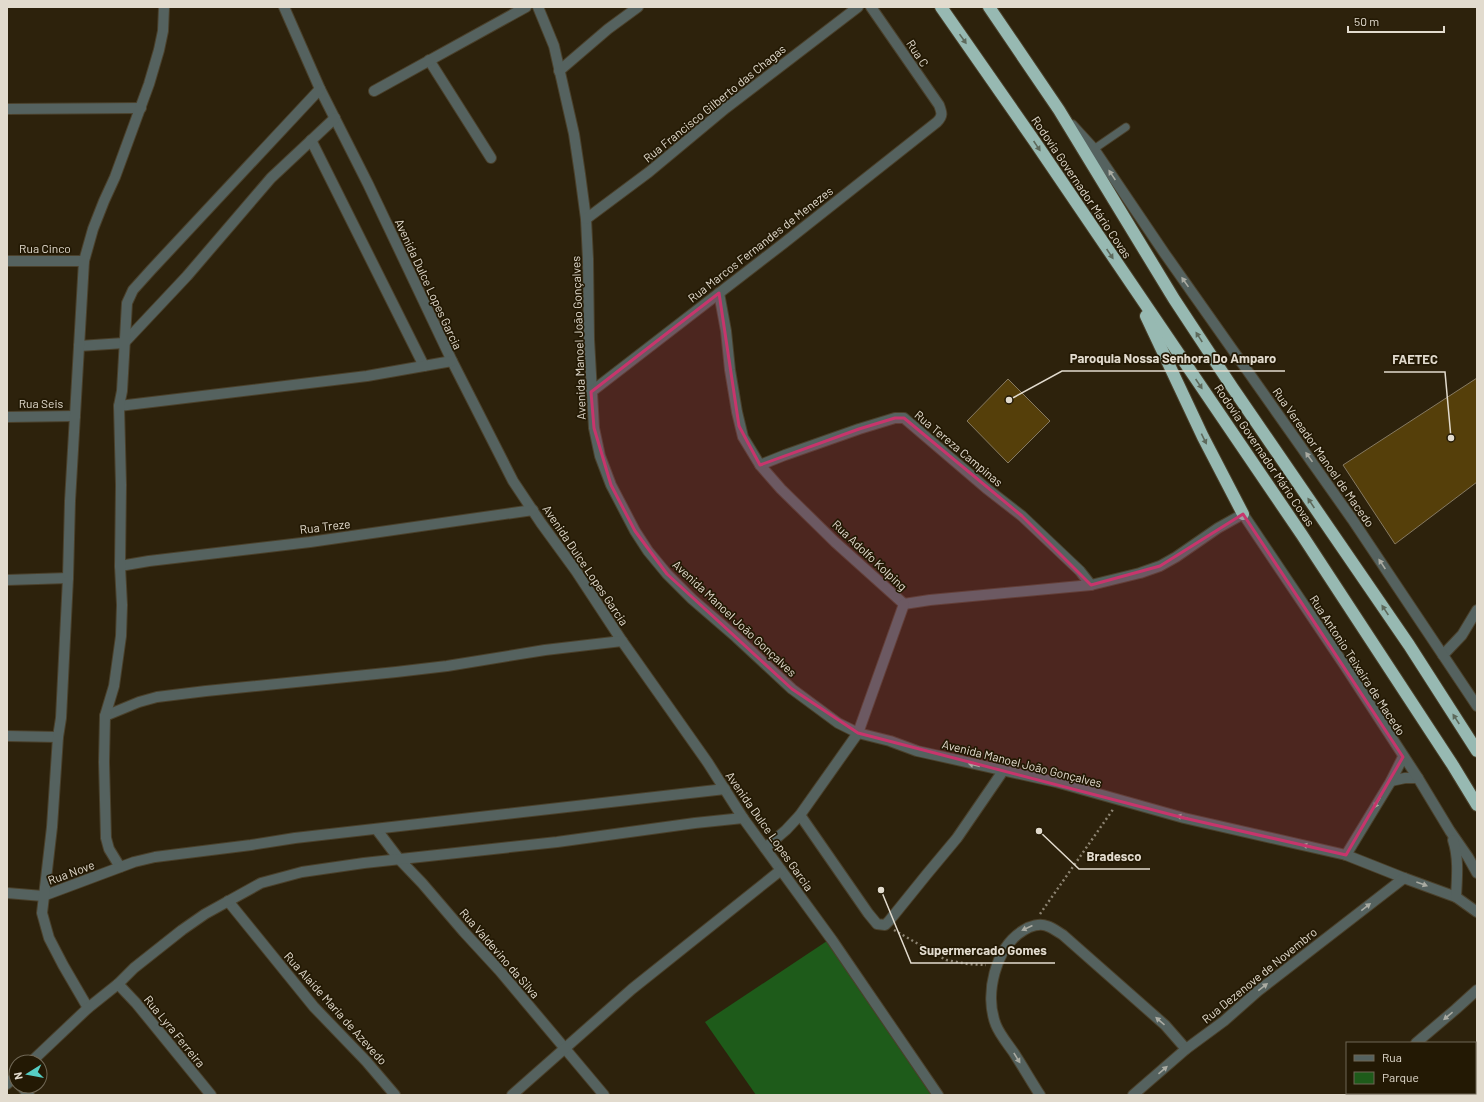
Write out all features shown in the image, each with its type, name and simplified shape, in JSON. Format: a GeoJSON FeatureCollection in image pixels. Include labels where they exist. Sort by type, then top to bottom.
{"type":"FeatureCollection","features":[{"type":"Feature","properties":{"kind":"highway","name":"Rodovia Governador Mário Covas"},"geometry":{"type":"LineString","coordinates":[[941,7],[1035,142],[1302,534],[1452,764],[1477,805]]}},
{"type":"Feature","properties":{"kind":"highway","name":"Rodovia Governador Mário Covas"},"geometry":{"type":"LineString","coordinates":[[989,7],[1059,110],[1170,292],[1207,349],[1409,645],[1477,751]]}},
{"type":"Feature","properties":{"kind":"highway"},"geometry":{"type":"LineString","coordinates":[[1134,289],[1203,437],[1243,514]]}},
{"type":"Feature","properties":{"kind":"street"},"geometry":{"type":"LineString","coordinates":[[88,1008],[49,938],[42,913],[43,896],[47,881],[58,737],[61,718],[70,501],[84,261],[104,201],[115,177],[141,108],[159,50],[164,7]]}},
{"type":"Feature","properties":{"kind":"street","name":"Avenida Dulce Lopes Garcia"},"geometry":{"type":"LineString","coordinates":[[284,7],[320,89],[368,184],[452,361],[513,481],[725,789],[743,818],[840,952],[938,1095]]}},
{"type":"Feature","properties":{"kind":"street"},"geometry":{"type":"LineString","coordinates":[[374,91],[526,7]]}},
{"type":"Feature","properties":{"kind":"street","name":"Avenida Manoel João Gonçalves"},"geometry":{"type":"LineString","coordinates":[[538,7],[554,46],[574,134],[586,219],[591,392],[594,428],[600,456],[622,508],[648,551],[667,574],[692,599],[792,689],[838,723],[858,733],[890,741],[917,751],[1056,782],[1119,801],[1184,818],[1346,855],[1456,897],[1477,912]]}},
{"type":"Feature","properties":{"kind":"street"},"geometry":{"type":"LineString","coordinates":[[559,71],[608,29],[638,7]]}},
{"type":"Feature","properties":{"kind":"street","name":"Rua Francisco Gilberto das Chagas"},"geometry":{"type":"LineString","coordinates":[[586,219],[649,172],[726,108],[858,7]]}},
{"type":"Feature","properties":{"kind":"street","name":"Rua C"},"geometry":{"type":"LineString","coordinates":[[871,7],[935,100],[942,115]]}},
{"type":"Feature","properties":{"kind":"street"},"geometry":{"type":"LineString","coordinates":[[429,60],[491,158]]}},
{"type":"Feature","properties":{"kind":"street"},"geometry":{"type":"LineString","coordinates":[[120,867],[106,838],[104,762],[105,716],[114,686],[121,636],[121,477],[119,406],[122,391],[127,303],[133,290],[320,89]]}},
{"type":"Feature","properties":{"kind":"street"},"geometry":{"type":"LineString","coordinates":[[7,109],[141,108]]}},
{"type":"Feature","properties":{"kind":"street","name":"Rua Vereador Manoel de Macedo"},"geometry":{"type":"LineString","coordinates":[[1059,110],[1094,149],[1157,242],[1347,513],[1477,706]]}},
{"type":"Feature","properties":{"kind":"street","name":"Rua Marcos Fernandes de Menezes"},"geometry":{"type":"LineString","coordinates":[[591,392],[809,224],[937,122],[942,115]]}},
{"type":"Feature","properties":{"kind":"street"},"geometry":{"type":"LineString","coordinates":[[79,346],[124,343],[187,276],[271,178],[335,118]]}},
{"type":"Feature","properties":{"kind":"street"},"geometry":{"type":"LineString","coordinates":[[310,140],[424,366]]}},
{"type":"Feature","properties":{"kind":"street","name":"Rua Cinco"},"geometry":{"type":"LineString","coordinates":[[7,261],[84,261]]}},
{"type":"Feature","properties":{"kind":"street","name":"Rua Adolfo Kolping"},"geometry":{"type":"LineString","coordinates":[[719,293],[726,331],[730,370],[739,426],[743,437],[760,465],[781,489],[835,542],[904,604],[930,600],[1091,585],[1132,575],[1160,566],[1176,557],[1218,528],[1243,514]]}},
{"type":"Feature","properties":{"kind":"street"},"geometry":{"type":"LineString","coordinates":[[119,406],[367,376],[452,361]]}},
{"type":"Feature","properties":{"kind":"street","name":"Rua Seis"},"geometry":{"type":"LineString","coordinates":[[7,417],[75,416]]}},
{"type":"Feature","properties":{"kind":"street","name":"Rua Tereza Campinas"},"geometry":{"type":"LineString","coordinates":[[760,465],[786,454],[859,429],[895,418],[904,418],[986,488],[1022,516],[1080,571],[1091,585]]}},
{"type":"Feature","properties":{"kind":"street","name":"Rua Treze"},"geometry":{"type":"LineString","coordinates":[[120,566],[149,561],[310,542],[533,510]]}},
{"type":"Feature","properties":{"kind":"street","name":"Rua Antonio Teixeira de Macedo"},"geometry":{"type":"LineString","coordinates":[[1243,514],[1345,666],[1418,778],[1450,831]]}},
{"type":"Feature","properties":{"kind":"street"},"geometry":{"type":"LineString","coordinates":[[7,580],[68,578]]}},
{"type":"Feature","properties":{"kind":"street"},"geometry":{"type":"LineString","coordinates":[[765,848],[786,830],[800,815],[858,733],[904,604]]}},
{"type":"Feature","properties":{"kind":"street"},"geometry":{"type":"LineString","coordinates":[[1443,655],[1462,635],[1477,610]]}},
{"type":"Feature","properties":{"kind":"street"},"geometry":{"type":"LineString","coordinates":[[105,716],[139,702],[156,697],[447,666],[545,650],[622,641]]}},
{"type":"Feature","properties":{"kind":"street"},"geometry":{"type":"LineString","coordinates":[[7,736],[58,737]]}},
{"type":"Feature","properties":{"kind":"street"},"geometry":{"type":"LineString","coordinates":[[1346,855],[1391,781],[1403,757]]}},
{"type":"Feature","properties":{"kind":"street"},"geometry":{"type":"LineString","coordinates":[[800,815],[868,913],[877,924],[885,925],[957,838],[1002,771]]}},
{"type":"Feature","properties":{"kind":"street"},"geometry":{"type":"LineString","coordinates":[[1391,781],[1405,778],[1418,778]]}},
{"type":"Feature","properties":{"kind":"street","name":"Rua Nove"},"geometry":{"type":"LineString","coordinates":[[7,893],[43,896],[120,867],[167,855],[725,789]]}},
{"type":"Feature","properties":{"kind":"street"},"geometry":{"type":"LineString","coordinates":[[39,1054],[88,1008],[118,984],[134,968],[182,930],[205,914],[261,883],[302,872],[399,859],[557,842],[743,818]]}},
{"type":"Feature","properties":{"kind":"street","name":"Rua Valdevino da Silva"},"geometry":{"type":"LineString","coordinates":[[377,830],[399,859],[498,970],[604,1095]]}},
{"type":"Feature","properties":{"kind":"street"},"geometry":{"type":"LineString","coordinates":[[1450,831],[1477,873]]}},
{"type":"Feature","properties":{"kind":"street"},"geometry":{"type":"LineString","coordinates":[[1450,831],[1456,849],[1456,897]]}},
{"type":"Feature","properties":{"kind":"street"},"geometry":{"type":"LineString","coordinates":[[512,1095],[563,1048],[690,942],[781,870]]}},
{"type":"Feature","properties":{"kind":"street","name":"Rua Dezenove de Novembro"},"geometry":{"type":"LineString","coordinates":[[1133,1095],[1264,987],[1404,878]]}},
{"type":"Feature","properties":{"kind":"street","name":"Rua Alaide Maria de Azevedo"},"geometry":{"type":"LineString","coordinates":[[228,901],[314,1007],[366,1061],[395,1095]]}},
{"type":"Feature","properties":{"kind":"street"},"geometry":{"type":"LineString","coordinates":[[1040,1095],[996,1025],[992,1005],[996,965],[1012,939],[1031,926],[1047,926],[1063,936],[1164,1025],[1186,1050]]}},
{"type":"Feature","properties":{"kind":"street","name":"Rua Lyra Ferreira"},"geometry":{"type":"LineString","coordinates":[[118,984],[136,1003],[211,1095]]}},
{"type":"Feature","properties":{"kind":"street"},"geometry":{"type":"LineString","coordinates":[[1417,1042],[1477,990]]}},
{"type":"Feature","properties":{"kind":"lane"},"geometry":{"type":"LineString","coordinates":[[1094,149],[1126,127]]}},
{"type":"Feature","properties":{"kind":"path"},"geometry":{"type":"LineString","coordinates":[[1031,926],[1119,801]]}},
{"type":"Feature","properties":{"kind":"path"},"geometry":{"type":"LineString","coordinates":[[885,925],[946,960],[968,964],[996,965]]}},
{"type":"Feature","properties":{"kind":"highlighted area"},"geometry":{"type":"Polygon","coordinates":[[[719,293],[739,426],[760,465],[859,429],[895,418],[904,418],[1022,516],[1091,585],[1160,566],[1243,514],[1403,757],[1346,855],[1184,818],[858,733],[792,689],[667,574],[635,531],[611,485],[594,428],[591,392],[719,293]]]}},
{"type":"Feature","properties":{"kind":"green space"},"geometry":{"type":"Polygon","coordinates":[[[827,941],[932,1095],[756,1095],[705,1022],[827,941]]]}},
{"type":"Feature","properties":{"kind":"building"},"geometry":{"type":"Polygon","coordinates":[[[1477,378],[1477,482],[1395,544],[1343,465],[1477,378]]]}},
{"type":"Feature","properties":{"kind":"building"},"geometry":{"type":"Polygon","coordinates":[[[1008,379],[1050,421],[1008,463],[967,421],[1008,379]]]}},
{"type":"Feature","properties":{"kind":"place","name":"Paroquia Nossa Senhora Do Amparo"},"geometry":{"type":"Point","coordinates":[1009,400]}},
{"type":"Feature","properties":{"kind":"place","name":"FAETEC"},"geometry":{"type":"Point","coordinates":[1451,438]}},
{"type":"Feature","properties":{"kind":"place","name":"Bradesco"},"geometry":{"type":"Point","coordinates":[1039,831]}},
{"type":"Feature","properties":{"kind":"place","name":"Supermercado Gomes"},"geometry":{"type":"Point","coordinates":[881,890]}}]}
